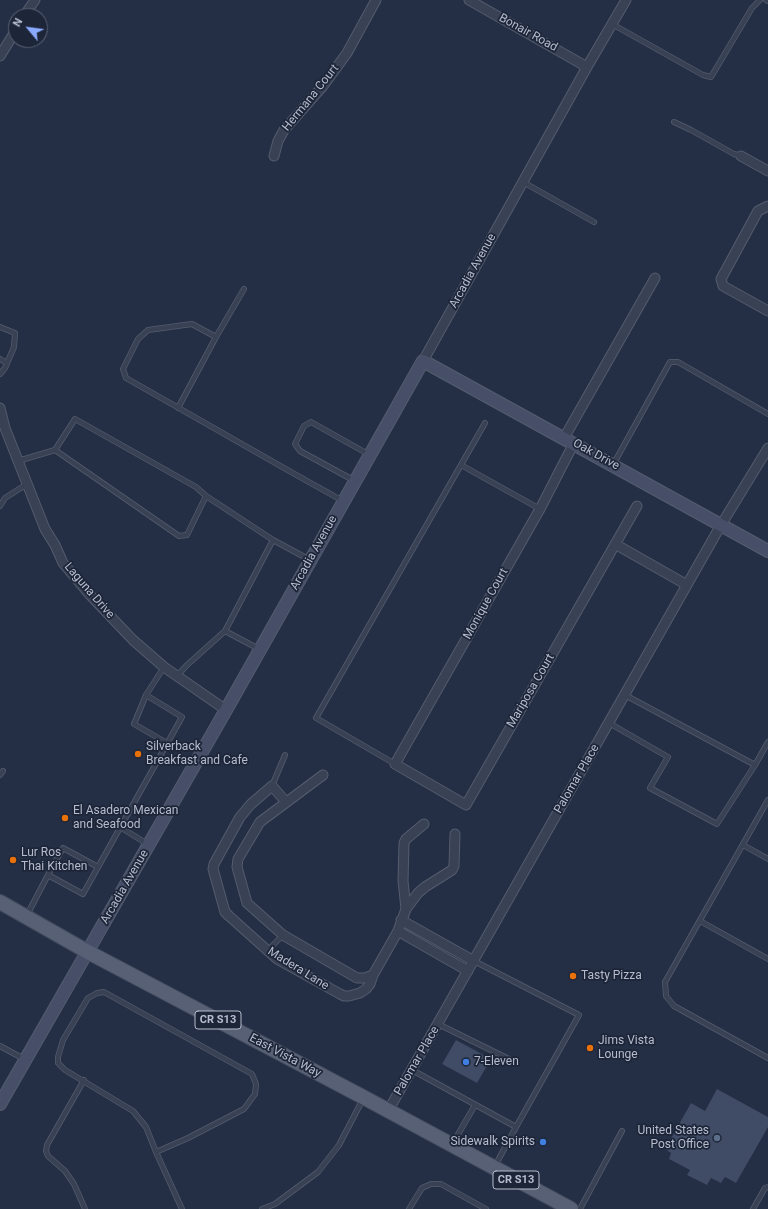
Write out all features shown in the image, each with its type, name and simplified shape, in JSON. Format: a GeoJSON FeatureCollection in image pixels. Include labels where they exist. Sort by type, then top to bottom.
{"type":"FeatureCollection","features":[{"type":"Feature","properties":{"kind":"main road","name":"East Vista Way"},"geometry":{"type":"LineString","coordinates":[[0,902],[88,952],[571,1209]]}},
{"type":"Feature","properties":{"kind":"street","name":"Hermana Court"},"geometry":{"type":"LineString","coordinates":[[274,156],[278,141],[284,130],[323,86],[347,53],[376,0]]}},
{"type":"Feature","properties":{"kind":"street","name":"Bonair Road"},"geometry":{"type":"LineString","coordinates":[[469,0],[587,67]]}},
{"type":"Feature","properties":{"kind":"street","name":"Arcadia Avenue"},"geometry":{"type":"LineString","coordinates":[[0,1104],[226,710],[626,0]]}},
{"type":"Feature","properties":{"kind":"street"},"geometry":{"type":"LineString","coordinates":[[0,56],[8,43]]}},
{"type":"Feature","properties":{"kind":"street"},"geometry":{"type":"LineString","coordinates":[[741,156],[768,171]]}},
{"type":"Feature","properties":{"kind":"street"},"geometry":{"type":"LineString","coordinates":[[768,206],[758,211],[721,279],[723,286],[768,311]]}},
{"type":"Feature","properties":{"kind":"street","name":"Monique Court"},"geometry":{"type":"LineString","coordinates":[[395,764],[540,509],[569,441],[656,278]]}},
{"type":"Feature","properties":{"kind":"street","name":"Oak Drive"},"geometry":{"type":"LineString","coordinates":[[423,361],[768,551]]}},
{"type":"Feature","properties":{"kind":"street","name":"Laguna Drive"},"geometry":{"type":"LineString","coordinates":[[0,408],[5,428],[45,529],[55,545],[63,563],[95,601],[133,640],[164,667],[226,710]]}},
{"type":"Feature","properties":{"kind":"street","name":"Palomar Place"},"geometry":{"type":"LineString","coordinates":[[388,1111],[721,525],[768,448]]}},
{"type":"Feature","properties":{"kind":"street","name":"Mariposa Court"},"geometry":{"type":"LineString","coordinates":[[395,764],[466,805],[636,506]]}},
{"type":"Feature","properties":{"kind":"street"},"geometry":{"type":"LineString","coordinates":[[615,544],[687,585]]}},
{"type":"Feature","properties":{"kind":"street","name":"Madera Lane"},"geometry":{"type":"LineString","coordinates":[[323,775],[260,822],[238,859],[237,863],[247,903],[282,935],[357,978],[365,978],[374,975]]}},
{"type":"Feature","properties":{"kind":"street"},"geometry":{"type":"LineString","coordinates":[[272,786],[286,802]]}},
{"type":"Feature","properties":{"kind":"street","name":"Madera Lane"},"geometry":{"type":"LineString","coordinates":[[272,786],[251,804],[240,817],[214,864],[213,869],[225,912],[228,916],[277,959],[344,996],[360,993],[370,984],[398,931],[401,920]]}},
{"type":"Feature","properties":{"kind":"street"},"geometry":{"type":"LineString","coordinates":[[406,909],[402,881],[404,843],[406,839],[424,824]]}},
{"type":"Feature","properties":{"kind":"street"},"geometry":{"type":"LineString","coordinates":[[455,834],[454,866],[452,870],[418,893],[406,909],[401,920],[474,961]]}},
{"type":"Feature","properties":{"kind":"street"},"geometry":{"type":"LineString","coordinates":[[398,931],[468,971]]}},
{"type":"Feature","properties":{"kind":"lane"},"geometry":{"type":"LineString","coordinates":[[612,24],[696,71],[711,77],[752,8],[760,0]]}},
{"type":"Feature","properties":{"kind":"lane"},"geometry":{"type":"LineString","coordinates":[[674,122],[734,154],[741,156]]}},
{"type":"Feature","properties":{"kind":"lane"},"geometry":{"type":"LineString","coordinates":[[523,182],[594,222]]}},
{"type":"Feature","properties":{"kind":"lane"},"geometry":{"type":"LineString","coordinates":[[178,408],[216,337],[244,289]]}},
{"type":"Feature","properties":{"kind":"lane"},"geometry":{"type":"LineString","coordinates":[[216,337],[192,324],[148,330],[138,339],[122,369],[126,378],[344,501]]}},
{"type":"Feature","properties":{"kind":"lane"},"geometry":{"type":"LineString","coordinates":[[0,327],[15,333],[14,347],[0,374]]}},
{"type":"Feature","properties":{"kind":"lane"},"geometry":{"type":"LineString","coordinates":[[0,359],[7,363]]}},
{"type":"Feature","properties":{"kind":"lane"},"geometry":{"type":"LineString","coordinates":[[613,465],[670,362],[678,362],[768,414]]}},
{"type":"Feature","properties":{"kind":"lane"},"geometry":{"type":"LineString","coordinates":[[18,461],[54,450],[75,419],[196,487],[206,496],[273,540],[310,560]]}},
{"type":"Feature","properties":{"kind":"lane"},"geometry":{"type":"LineString","coordinates":[[355,481],[300,451],[295,444],[304,426],[312,422],[370,455]]}},
{"type":"Feature","properties":{"kind":"lane"},"geometry":{"type":"LineString","coordinates":[[395,764],[316,718],[485,423]]}},
{"type":"Feature","properties":{"kind":"lane"},"geometry":{"type":"LineString","coordinates":[[54,450],[179,536],[187,535],[206,496]]}},
{"type":"Feature","properties":{"kind":"lane"},"geometry":{"type":"LineString","coordinates":[[461,465],[540,509]]}},
{"type":"Feature","properties":{"kind":"lane"},"geometry":{"type":"LineString","coordinates":[[0,506],[5,498],[27,484]]}},
{"type":"Feature","properties":{"kind":"lane"},"geometry":{"type":"LineString","coordinates":[[176,676],[187,664],[225,632],[273,540]]}},
{"type":"Feature","properties":{"kind":"lane"},"geometry":{"type":"LineString","coordinates":[[225,632],[259,649]]}},
{"type":"Feature","properties":{"kind":"lane"},"geometry":{"type":"LineString","coordinates":[[164,667],[146,695],[134,724],[167,743]]}},
{"type":"Feature","properties":{"kind":"lane"},"geometry":{"type":"LineString","coordinates":[[48,875],[83,894],[182,717],[146,695]]}},
{"type":"Feature","properties":{"kind":"lane"},"geometry":{"type":"LineString","coordinates":[[625,695],[754,765]]}},
{"type":"Feature","properties":{"kind":"lane"},"geometry":{"type":"LineString","coordinates":[[609,723],[668,757],[650,788],[717,824],[768,742]]}},
{"type":"Feature","properties":{"kind":"lane"},"geometry":{"type":"LineString","coordinates":[[272,786],[285,755]]}},
{"type":"Feature","properties":{"kind":"lane"},"geometry":{"type":"LineString","coordinates":[[768,800],[664,982],[666,996],[674,1006],[768,1058]]}},
{"type":"Feature","properties":{"kind":"lane"},"geometry":{"type":"LineString","coordinates":[[120,827],[148,845]]}},
{"type":"Feature","properties":{"kind":"lane"},"geometry":{"type":"LineString","coordinates":[[743,845],[768,859]]}},
{"type":"Feature","properties":{"kind":"lane"},"geometry":{"type":"LineString","coordinates":[[27,917],[63,848],[98,867]]}},
{"type":"Feature","properties":{"kind":"lane"},"geometry":{"type":"LineString","coordinates":[[700,921],[768,959]]}},
{"type":"Feature","properties":{"kind":"lane"},"geometry":{"type":"LineString","coordinates":[[267,951],[282,935]]}},
{"type":"Feature","properties":{"kind":"lane"},"geometry":{"type":"LineString","coordinates":[[474,961],[579,1015],[494,1168]]}},
{"type":"Feature","properties":{"kind":"lane"},"geometry":{"type":"LineString","coordinates":[[156,1152],[188,1138],[244,1109],[255,1094],[256,1084],[252,1074],[104,992],[97,993],[88,998],[63,1040],[58,1056],[58,1063],[66,1070],[133,1111],[146,1127],[156,1152],[182,1209]]}},
{"type":"Feature","properties":{"kind":"lane"},"geometry":{"type":"LineString","coordinates":[[438,1024],[509,1059]]}},
{"type":"Feature","properties":{"kind":"lane"},"geometry":{"type":"LineString","coordinates":[[0,1046],[26,1060]]}},
{"type":"Feature","properties":{"kind":"lane"},"geometry":{"type":"LineString","coordinates":[[412,1070],[516,1127]]}},
{"type":"Feature","properties":{"kind":"lane"},"geometry":{"type":"LineString","coordinates":[[84,1080],[46,1151],[48,1156],[65,1171],[74,1184],[86,1209]]}},
{"type":"Feature","properties":{"kind":"lane"},"geometry":{"type":"LineString","coordinates":[[262,1209],[274,1204],[318,1172],[339,1145],[363,1098]]}},
{"type":"Feature","properties":{"kind":"lane"},"geometry":{"type":"LineString","coordinates":[[452,1145],[475,1105]]}},
{"type":"Feature","properties":{"kind":"lane"},"geometry":{"type":"LineString","coordinates":[[580,1209],[622,1131]]}},
{"type":"Feature","properties":{"kind":"lane"},"geometry":{"type":"LineString","coordinates":[[409,1209],[422,1188],[431,1184],[441,1184],[486,1209]]}},
{"type":"Feature","properties":{"kind":"lane"},"geometry":{"type":"LineString","coordinates":[[753,1209],[765,1188],[768,1187]]}},
{"type":"Feature","properties":{"kind":"building","name":"7-Eleven"},"geometry":{"type":"Polygon","coordinates":[[[456,1040],[491,1059],[477,1083],[442,1064],[456,1040]]]}},
{"type":"Feature","properties":{"kind":"building","name":"United States Post Office"},"geometry":{"type":"Polygon","coordinates":[[[717,1089],[768,1117],[768,1127],[736,1183],[725,1177],[721,1183],[711,1178],[707,1185],[687,1175],[690,1170],[669,1159],[671,1153],[665,1149],[691,1103],[705,1111],[717,1089]]]}},
{"type":"Feature","properties":{"kind":"place","name":"Silverback Breakfast and Cafe"},"geometry":{"type":"Point","coordinates":[138,754]}},
{"type":"Feature","properties":{"kind":"place","name":"El Asadero Mexican and Seafood"},"geometry":{"type":"Point","coordinates":[65,818]}},
{"type":"Feature","properties":{"kind":"place","name":"Lur Ros Thai Kitchen"},"geometry":{"type":"Point","coordinates":[13,860]}},
{"type":"Feature","properties":{"kind":"place","name":"Tasty Pizza"},"geometry":{"type":"Point","coordinates":[573,976]}},
{"type":"Feature","properties":{"kind":"place","name":"Jims Vista Lounge"},"geometry":{"type":"Point","coordinates":[590,1048]}},
{"type":"Feature","properties":{"kind":"place","name":"7-Eleven"},"geometry":{"type":"Point","coordinates":[466,1062]}},
{"type":"Feature","properties":{"kind":"place","name":"United States Post Office"},"geometry":{"type":"Point","coordinates":[717,1138]}},
{"type":"Feature","properties":{"kind":"place","name":"Sidewalk Spirits"},"geometry":{"type":"Point","coordinates":[543,1142]}}]}
